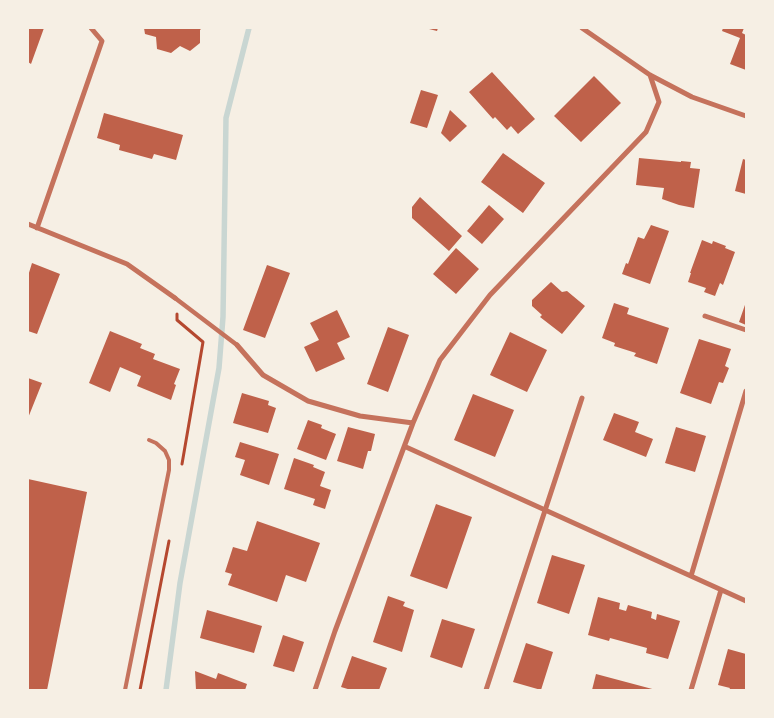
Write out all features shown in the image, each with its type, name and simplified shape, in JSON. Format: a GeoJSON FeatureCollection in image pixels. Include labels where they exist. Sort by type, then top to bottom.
{"type":"FeatureCollection","features":[{"type":"Feature","properties":{"kind":"street"},"geometry":{"type":"LineString","coordinates":[[37,228],[102,41],[91,28]]}},
{"type":"Feature","properties":{"kind":"street"},"geometry":{"type":"LineString","coordinates":[[582,28],[650,75],[692,97],[746,116]]}},
{"type":"Feature","properties":{"kind":"street"},"geometry":{"type":"LineString","coordinates":[[315,690],[335,631],[406,447],[413,423],[440,360],[485,302],[646,132],[659,102],[650,75]]}},
{"type":"Feature","properties":{"kind":"street"},"geometry":{"type":"LineString","coordinates":[[28,224],[127,264],[237,345],[263,375],[308,401],[360,416],[413,423]]}},
{"type":"Feature","properties":{"kind":"street"},"geometry":{"type":"LineString","coordinates":[[705,316],[746,330]]}},
{"type":"Feature","properties":{"kind":"street"},"geometry":{"type":"LineString","coordinates":[[691,576],[746,391]]}},
{"type":"Feature","properties":{"kind":"street"},"geometry":{"type":"LineString","coordinates":[[486,690],[582,398]]}},
{"type":"Feature","properties":{"kind":"street"},"geometry":{"type":"LineString","coordinates":[[406,447],[746,601]]}},
{"type":"Feature","properties":{"kind":"street"},"geometry":{"type":"LineString","coordinates":[[691,690],[721,590]]}},
{"type":"Feature","properties":{"kind":"lane"},"geometry":{"type":"LineString","coordinates":[[125,690],[169,470],[169,460],[165,451],[149,440]]}},
{"type":"Feature","properties":{"kind":"building"},"geometry":{"type":"Polygon","coordinates":[[[28,28],[44,28],[31,64],[28,62],[28,28]]]}},
{"type":"Feature","properties":{"kind":"building"},"geometry":{"type":"Polygon","coordinates":[[[144,28],[202,28],[200,30],[200,43],[190,51],[180,46],[171,53],[157,49],[156,37],[145,34],[144,28]]]}},
{"type":"Feature","properties":{"kind":"building"},"geometry":{"type":"Polygon","coordinates":[[[425,28],[438,28],[437,31],[425,28]]]}},
{"type":"Feature","properties":{"kind":"building"},"geometry":{"type":"Polygon","coordinates":[[[723,28],[744,28],[742,33],[746,35],[746,70],[730,64],[740,38],[722,31],[723,28]]]}},
{"type":"Feature","properties":{"kind":"building"},"geometry":{"type":"Polygon","coordinates":[[[492,72],[535,119],[518,134],[511,126],[507,130],[495,117],[493,119],[469,92],[492,72]]]}},
{"type":"Feature","properties":{"kind":"building"},"geometry":{"type":"Polygon","coordinates":[[[594,76],[621,103],[581,142],[554,116],[594,76]]]}},
{"type":"Feature","properties":{"kind":"building"},"geometry":{"type":"Polygon","coordinates":[[[421,90],[438,95],[427,128],[410,123],[421,90]]]}},
{"type":"Feature","properties":{"kind":"building"},"geometry":{"type":"Polygon","coordinates":[[[450,110],[467,126],[450,142],[441,133],[450,110]]]}},
{"type":"Feature","properties":{"kind":"building"},"geometry":{"type":"Polygon","coordinates":[[[104,113],[183,135],[176,160],[154,154],[152,159],[119,150],[120,145],[97,138],[104,113]]]}},
{"type":"Feature","properties":{"kind":"building"},"geometry":{"type":"Polygon","coordinates":[[[503,153],[545,183],[523,213],[481,182],[503,153]]]}},
{"type":"Feature","properties":{"kind":"building"},"geometry":{"type":"Polygon","coordinates":[[[639,158],[691,162],[690,168],[700,169],[694,208],[662,199],[664,188],[636,185],[639,158]]]}},
{"type":"Feature","properties":{"kind":"building"},"geometry":{"type":"Polygon","coordinates":[[[743,159],[746,160],[746,194],[735,191],[743,159]]]}},
{"type":"Feature","properties":{"kind":"building"},"geometry":{"type":"Polygon","coordinates":[[[420,197],[462,236],[449,251],[412,218],[412,207],[420,197]]]}},
{"type":"Feature","properties":{"kind":"building"},"geometry":{"type":"Polygon","coordinates":[[[489,205],[504,219],[482,244],[467,231],[489,205]]]}},
{"type":"Feature","properties":{"kind":"building"},"geometry":{"type":"Polygon","coordinates":[[[651,225],[669,231],[650,284],[622,274],[626,263],[628,264],[638,237],[644,239],[651,225]]]}},
{"type":"Feature","properties":{"kind":"building"},"geometry":{"type":"Polygon","coordinates":[[[702,240],[712,244],[713,241],[735,252],[723,285],[720,283],[715,296],[704,292],[706,288],[688,282],[702,240]]]}},
{"type":"Feature","properties":{"kind":"building"},"geometry":{"type":"Polygon","coordinates":[[[456,248],[479,269],[456,294],[433,274],[456,248]]]}},
{"type":"Feature","properties":{"kind":"building"},"geometry":{"type":"Polygon","coordinates":[[[32,263],[60,274],[37,334],[28,331],[28,276],[32,263]]]}},
{"type":"Feature","properties":{"kind":"building"},"geometry":{"type":"Polygon","coordinates":[[[267,265],[290,273],[265,338],[243,330],[267,265]]]}},
{"type":"Feature","properties":{"kind":"building"},"geometry":{"type":"Polygon","coordinates":[[[551,282],[562,292],[567,291],[585,306],[562,334],[540,317],[542,315],[532,306],[532,300],[551,282]]]}},
{"type":"Feature","properties":{"kind":"building"},"geometry":{"type":"Polygon","coordinates":[[[746,302],[746,325],[739,322],[746,302]]]}},
{"type":"Feature","properties":{"kind":"building"},"geometry":{"type":"Polygon","coordinates":[[[614,303],[629,308],[627,314],[669,328],[657,364],[634,356],[636,353],[614,346],[615,343],[602,338],[614,303]]]}},
{"type":"Feature","properties":{"kind":"building"},"geometry":{"type":"Polygon","coordinates":[[[337,310],[350,337],[337,343],[345,359],[316,372],[304,347],[319,340],[310,323],[337,310]]]}},
{"type":"Feature","properties":{"kind":"building"},"geometry":{"type":"Polygon","coordinates":[[[388,327],[409,335],[388,392],[367,384],[388,327]]]}},
{"type":"Feature","properties":{"kind":"building"},"geometry":{"type":"Polygon","coordinates":[[[110,331],[142,344],[140,348],[155,354],[153,359],[180,369],[174,384],[176,385],[171,400],[137,386],[141,376],[120,367],[110,392],[89,383],[110,331]]]}},
{"type":"Feature","properties":{"kind":"building"},"geometry":{"type":"Polygon","coordinates":[[[510,332],[547,350],[527,392],[490,375],[510,332]]]}},
{"type":"Feature","properties":{"kind":"building"},"geometry":{"type":"Polygon","coordinates":[[[699,339],[731,349],[725,366],[729,368],[723,383],[719,382],[711,404],[680,393],[699,339]]]}},
{"type":"Feature","properties":{"kind":"building"},"geometry":{"type":"Polygon","coordinates":[[[28,378],[42,383],[28,418],[28,378]]]}},
{"type":"Feature","properties":{"kind":"building"},"geometry":{"type":"Polygon","coordinates":[[[242,393],[269,401],[268,405],[276,408],[268,433],[233,423],[242,393]]]}},
{"type":"Feature","properties":{"kind":"building"},"geometry":{"type":"Polygon","coordinates":[[[473,394],[514,410],[495,457],[454,440],[473,394]]]}},
{"type":"Feature","properties":{"kind":"building"},"geometry":{"type":"Polygon","coordinates":[[[614,413],[639,422],[635,432],[653,439],[646,457],[603,440],[614,413]]]}},
{"type":"Feature","properties":{"kind":"building"},"geometry":{"type":"Polygon","coordinates":[[[308,420],[322,425],[321,428],[336,434],[326,460],[297,449],[308,420]]]}},
{"type":"Feature","properties":{"kind":"building"},"geometry":{"type":"Polygon","coordinates":[[[348,427],[375,434],[371,451],[368,451],[363,469],[337,461],[348,427]]]}},
{"type":"Feature","properties":{"kind":"building"},"geometry":{"type":"Polygon","coordinates":[[[676,427],[706,436],[695,472],[665,463],[676,427]]]}},
{"type":"Feature","properties":{"kind":"building"},"geometry":{"type":"Polygon","coordinates":[[[240,442],[279,454],[269,485],[240,475],[245,460],[235,457],[240,442]]]}},
{"type":"Feature","properties":{"kind":"building"},"geometry":{"type":"Polygon","coordinates":[[[294,458],[314,465],[313,467],[325,472],[320,486],[331,490],[325,509],[313,505],[315,499],[284,489],[294,458]]]}},
{"type":"Feature","properties":{"kind":"building"},"geometry":{"type":"Polygon","coordinates":[[[28,479],[87,492],[47,690],[28,690],[28,479]]]}},
{"type":"Feature","properties":{"kind":"building"},"geometry":{"type":"Polygon","coordinates":[[[436,504],[472,517],[447,589],[410,576],[436,504]]]}},
{"type":"Feature","properties":{"kind":"building"},"geometry":{"type":"Polygon","coordinates":[[[257,521],[320,543],[306,582],[286,575],[277,602],[228,585],[232,574],[225,572],[233,547],[247,551],[257,521]]]}},
{"type":"Feature","properties":{"kind":"building"},"geometry":{"type":"Polygon","coordinates":[[[552,555],[585,565],[569,614],[537,603],[552,555]]]}},
{"type":"Feature","properties":{"kind":"building"},"geometry":{"type":"Polygon","coordinates":[[[388,596],[405,602],[403,606],[414,610],[402,652],[373,642],[388,596]]]}},
{"type":"Feature","properties":{"kind":"building"},"geometry":{"type":"Polygon","coordinates":[[[598,597],[620,603],[619,609],[626,611],[628,605],[652,612],[651,618],[656,620],[657,614],[680,621],[668,659],[646,653],[647,648],[610,638],[609,641],[588,635],[598,597]]]}},
{"type":"Feature","properties":{"kind":"building"},"geometry":{"type":"Polygon","coordinates":[[[207,610],[262,626],[254,653],[200,638],[207,610]]]}},
{"type":"Feature","properties":{"kind":"building"},"geometry":{"type":"Polygon","coordinates":[[[442,619],[475,629],[462,668],[430,657],[442,619]]]}},
{"type":"Feature","properties":{"kind":"building"},"geometry":{"type":"Polygon","coordinates":[[[283,635],[304,642],[294,672],[273,666],[283,635]]]}},
{"type":"Feature","properties":{"kind":"building"},"geometry":{"type":"Polygon","coordinates":[[[526,643],[553,652],[541,690],[513,682],[526,643]]]}},
{"type":"Feature","properties":{"kind":"building"},"geometry":{"type":"Polygon","coordinates":[[[728,649],[746,654],[746,690],[729,690],[730,688],[718,685],[728,649]]]}},
{"type":"Feature","properties":{"kind":"building"},"geometry":{"type":"Polygon","coordinates":[[[352,656],[387,668],[379,690],[351,690],[341,687],[352,656]]]}},
{"type":"Feature","properties":{"kind":"building"},"geometry":{"type":"Polygon","coordinates":[[[195,671],[216,679],[218,673],[247,684],[245,690],[196,690],[195,671]]]}},
{"type":"Feature","properties":{"kind":"building"},"geometry":{"type":"Polygon","coordinates":[[[596,674],[656,690],[592,690],[596,674]]]}},
{"type":"Feature","properties":{"kind":"waterway"},"geometry":{"type":"LineString","coordinates":[[166,690],[180,583],[219,368],[223,317],[226,118],[249,28]]}}]}
